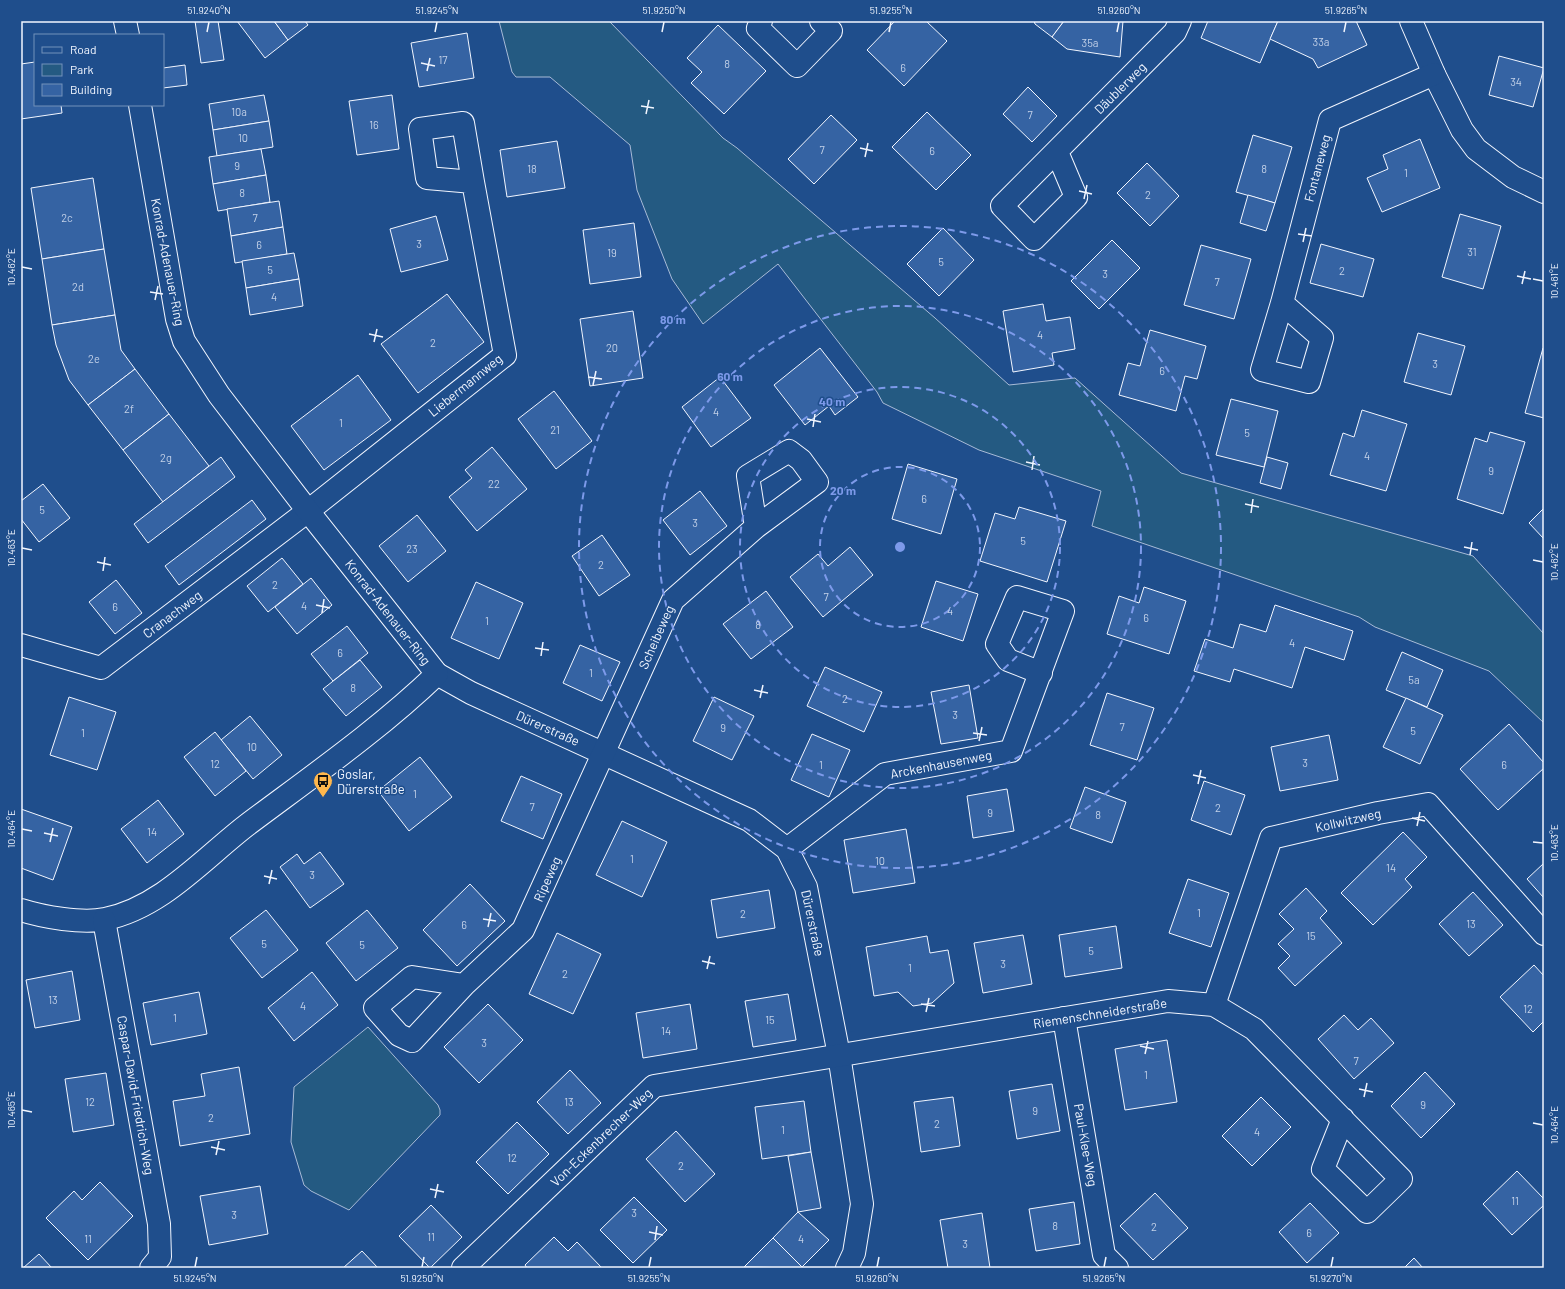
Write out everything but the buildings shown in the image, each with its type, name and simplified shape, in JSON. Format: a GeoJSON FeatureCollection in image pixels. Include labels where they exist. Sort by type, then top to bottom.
{"type":"FeatureCollection","features":[{"type":"Feature","properties":{"kind":"street"},"geometry":{"type":"LineString","coordinates":[[125,21],[128,34]]}},
{"type":"Feature","properties":{"kind":"street"},"geometry":{"type":"LineString","coordinates":[[761,21],[758,28],[797,66],[831,31],[821,21]]}},
{"type":"Feature","properties":{"kind":"street","name":"Däublerweg"},"geometry":{"type":"LineString","coordinates":[[1057,152],[1175,32],[1180,21]]}},
{"type":"Feature","properties":{"kind":"street"},"geometry":{"type":"LineString","coordinates":[[1411,21],[1434,74],[1462,130],[1476,149],[1513,177],[1544,192]]}},
{"type":"Feature","properties":{"kind":"street","name":"Fontaneweg"},"geometry":{"type":"LineString","coordinates":[[1282,302],[1330,120],[1434,74]]}},
{"type":"Feature","properties":{"kind":"street","name":"Konrad-Adenauer-Ring"},"geometry":{"type":"LineString","coordinates":[[21,910],[35,914],[74,920],[104,920],[142,907],[167,891],[232,836],[409,702],[437,674],[308,511],[220,395],[184,341],[177,319],[140,106]]}},
{"type":"Feature","properties":{"kind":"street","name":"Liebermannweg"},"geometry":{"type":"LineString","coordinates":[[308,511],[505,355],[473,182]]}},
{"type":"Feature","properties":{"kind":"street","name":"Cranachweg"},"geometry":{"type":"LineString","coordinates":[[21,643],[102,668],[308,511]]}},
{"type":"Feature","properties":{"kind":"street","name":"Scheibeweg"},"geometry":{"type":"LineString","coordinates":[[603,753],[673,600],[756,527]]}},
{"type":"Feature","properties":{"kind":"street","name":"Arckenhausenweg"},"geometry":{"type":"LineString","coordinates":[[787,849],[885,774],[1011,751],[1041,672]]}},
{"type":"Feature","properties":{"kind":"street","name":"Dürerstraße"},"geometry":{"type":"LineString","coordinates":[[437,674],[471,693],[749,820],[787,849],[806,887],[839,1055],[862,1204],[854,1253],[847,1268]]}},
{"type":"Feature","properties":{"kind":"street","name":"Ripeweg"},"geometry":{"type":"LineString","coordinates":[[464,985],[524,930],[603,753]]}},
{"type":"Feature","properties":{"kind":"street","name":"Kollwitzweg"},"geometry":{"type":"LineString","coordinates":[[1214,1005],[1271,838],[1378,813],[1428,804],[1544,934]]}},
{"type":"Feature","properties":{"kind":"street","name":"Caspar-David-Friedrich-Weg"},"geometry":{"type":"LineString","coordinates":[[104,920],[158,1224],[160,1257],[151,1268]]}},
{"type":"Feature","properties":{"kind":"street","name":"Riemenschneiderstraße"},"geometry":{"type":"LineString","coordinates":[[839,1055],[1168,1001],[1214,1005],[1254,1029],[1343,1119]]}},
{"type":"Feature","properties":{"kind":"street","name":"Paul-Klee-Weg"},"geometry":{"type":"LineString","coordinates":[[1064,1018],[1104,1255],[1116,1268]]}},
{"type":"Feature","properties":{"kind":"street","name":"Von-Eckenbrecher-Weg"},"geometry":{"type":"LineString","coordinates":[[463,1268],[654,1086],[839,1055]]}},
{"type":"Feature","properties":{"kind":"green space"},"geometry":{"type":"Polygon","coordinates":[[[499,21],[609,21],[723,138],[737,148],[935,318],[1009,385],[1075,378],[1181,473],[1473,556],[1544,634],[1544,723],[1489,671],[1375,627],[1359,617],[1092,526],[1101,491],[979,450],[883,403],[877,392],[778,264],[703,324],[672,279],[637,190],[630,145],[550,77],[516,77],[512,72],[499,21]]]}},
{"type":"Feature","properties":{"kind":"green space"},"geometry":{"type":"Polygon","coordinates":[[[368,1027],[438,1105],[440,1115],[349,1210],[311,1191],[304,1185],[291,1142],[294,1087],[368,1027]]]}},
{"type":"Feature","properties":{"kind":"place","name":"Goslar, Dürerstraße"},"geometry":{"type":"Point","coordinates":[323,798]}}]}
